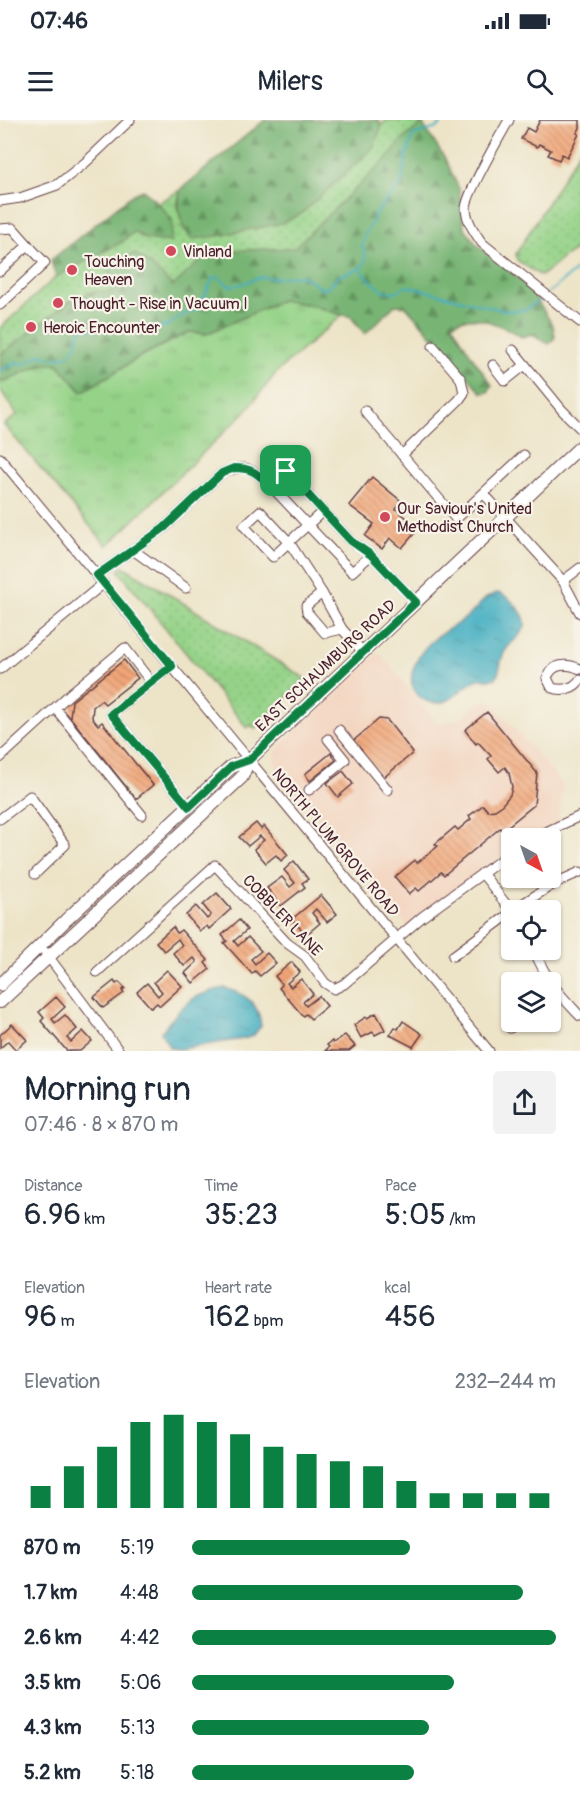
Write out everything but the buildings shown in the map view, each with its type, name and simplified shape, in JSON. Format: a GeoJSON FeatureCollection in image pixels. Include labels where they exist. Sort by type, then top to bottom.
{"type":"FeatureCollection","features":[{"type":"Feature","properties":{"kind":"main road","name":"EAST SCHAUMBURG ROAD"},"geometry":{"type":"LineString","coordinates":[[0,985],[232,766],[249,760],[580,447]]}},
{"type":"Feature","properties":{"kind":"main road","name":"EAST SCHAUMBURG ROAD"},"geometry":{"type":"LineString","coordinates":[[0,1002],[242,777],[249,760]]}},
{"type":"Feature","properties":{"kind":"street"},"geometry":{"type":"LineString","coordinates":[[0,201],[20,198],[57,185],[86,162],[130,120]]}},
{"type":"Feature","properties":{"kind":"street"},"geometry":{"type":"LineString","coordinates":[[509,120],[472,189],[466,208],[471,228],[482,243],[580,322]]}},
{"type":"Feature","properties":{"kind":"street"},"geometry":{"type":"LineString","coordinates":[[0,229],[13,228],[45,263],[0,305]]}},
{"type":"Feature","properties":{"kind":"street"},"geometry":{"type":"LineString","coordinates":[[0,271],[28,245]]}},
{"type":"Feature","properties":{"kind":"street"},"geometry":{"type":"LineString","coordinates":[[402,455],[464,393],[461,379],[434,346]]}},
{"type":"Feature","properties":{"kind":"street"},"geometry":{"type":"LineString","coordinates":[[513,350],[562,410],[580,428]]}},
{"type":"Feature","properties":{"kind":"street"},"geometry":{"type":"LineString","coordinates":[[493,365],[505,381],[525,365]]}},
{"type":"Feature","properties":{"kind":"street"},"geometry":{"type":"LineString","coordinates":[[365,411],[456,519],[524,455]]}},
{"type":"Feature","properties":{"kind":"street","name":"NORTH PLUM GROVE ROAD"},"geometry":{"type":"LineString","coordinates":[[0,458],[489,1051]]}},
{"type":"Feature","properties":{"kind":"street"},"geometry":{"type":"LineString","coordinates":[[97,575],[164,528],[222,473],[234,468],[254,471],[268,483],[352,572],[371,555]]}},
{"type":"Feature","properties":{"kind":"street"},"geometry":{"type":"LineString","coordinates":[[268,483],[282,469],[286,471],[351,541],[371,555],[416,602]]}},
{"type":"Feature","properties":{"kind":"street"},"geometry":{"type":"LineString","coordinates":[[484,494],[562,581],[580,613]]}},
{"type":"Feature","properties":{"kind":"street"},"geometry":{"type":"LineString","coordinates":[[323,511],[307,525],[289,542],[273,557],[244,526],[260,511],[289,542],[322,592],[342,629],[363,652]]}},
{"type":"Feature","properties":{"kind":"street"},"geometry":{"type":"LineString","coordinates":[[133,550],[186,588]]}},
{"type":"Feature","properties":{"kind":"street"},"geometry":{"type":"LineString","coordinates":[[562,581],[580,567]]}},
{"type":"Feature","properties":{"kind":"street"},"geometry":{"type":"LineString","coordinates":[[0,669],[104,583]]}},
{"type":"Feature","properties":{"kind":"street"},"geometry":{"type":"LineString","coordinates":[[322,592],[306,606],[307,612],[325,633],[342,629]]}},
{"type":"Feature","properties":{"kind":"street"},"geometry":{"type":"LineString","coordinates":[[0,758],[71,693],[125,648],[151,682]]}},
{"type":"Feature","properties":{"kind":"street"},"geometry":{"type":"LineString","coordinates":[[580,669],[567,664],[560,665],[549,672],[547,678],[552,688],[558,690],[573,687],[580,680]]}},
{"type":"Feature","properties":{"kind":"street"},"geometry":{"type":"LineString","coordinates":[[172,666],[111,714],[189,807]]}},
{"type":"Feature","properties":{"kind":"street"},"geometry":{"type":"LineString","coordinates":[[55,708],[142,815]]}},
{"type":"Feature","properties":{"kind":"street"},"geometry":{"type":"LineString","coordinates":[[339,730],[388,790]]}},
{"type":"Feature","properties":{"kind":"street"},"geometry":{"type":"LineString","coordinates":[[309,790],[345,760],[328,738]]}},
{"type":"Feature","properties":{"kind":"street"},"geometry":{"type":"LineString","coordinates":[[0,819],[30,796],[66,845],[35,874]]}},
{"type":"Feature","properties":{"kind":"street"},"geometry":{"type":"LineString","coordinates":[[554,828],[580,816]]}},
{"type":"Feature","properties":{"kind":"street"},"geometry":{"type":"LineString","coordinates":[[397,939],[422,917],[501,860]]}},
{"type":"Feature","properties":{"kind":"street","name":"COBBLER LANE"},"geometry":{"type":"LineString","coordinates":[[98,972],[215,866],[286,943],[305,956],[325,983],[334,989],[344,984],[397,939]]}},
{"type":"Feature","properties":{"kind":"street"},"geometry":{"type":"LineString","coordinates":[[530,900],[555,883],[580,872]]}},
{"type":"Feature","properties":{"kind":"street"},"geometry":{"type":"LineString","coordinates":[[482,873],[503,900]]}},
{"type":"Feature","properties":{"kind":"street"},"geometry":{"type":"LineString","coordinates":[[453,956],[501,920]]}},
{"type":"Feature","properties":{"kind":"street"},"geometry":{"type":"LineString","coordinates":[[39,946],[119,1051]]}},
{"type":"Feature","properties":{"kind":"street"},"geometry":{"type":"LineString","coordinates":[[561,999],[580,1016]]}},
{"type":"Feature","properties":{"kind":"shaded area"},"geometry":{"type":"Polygon","coordinates":[[[379,652],[437,723],[456,720],[477,704],[488,700],[492,702],[563,785],[558,824],[550,828],[501,828],[501,857],[408,927],[278,769],[274,762],[276,751],[379,652]]]}},
{"type":"Feature","properties":{"kind":"green space"},"geometry":{"type":"Polygon","coordinates":[[[265,120],[378,120],[388,136],[420,120],[445,159],[459,189],[464,227],[476,244],[529,287],[553,326],[555,337],[549,344],[532,334],[522,337],[488,321],[464,319],[452,324],[492,385],[488,392],[482,393],[406,306],[395,305],[365,334],[350,316],[282,300],[206,334],[189,332],[143,355],[82,392],[58,364],[43,364],[0,383],[0,355],[70,301],[94,291],[65,278],[56,277],[51,260],[132,195],[143,190],[172,220],[171,242],[146,239],[134,232],[120,243],[151,265],[173,285],[191,239],[180,216],[180,190],[265,120]]]}},
{"type":"Feature","properties":{"kind":"green space"},"geometry":{"type":"Polygon","coordinates":[[[386,120],[426,120],[402,140],[386,159],[294,248],[208,253],[173,286],[135,253],[106,267],[116,288],[113,292],[94,291],[70,301],[0,355],[0,328],[56,277],[120,243],[134,232],[146,239],[171,242],[172,229],[183,226],[191,239],[282,223],[301,214],[373,148],[386,120]]]}},
{"type":"Feature","properties":{"kind":"green space"},"geometry":{"type":"Polygon","coordinates":[[[580,150],[580,247],[541,276],[517,260],[516,254],[580,150]]]}},
{"type":"Feature","properties":{"kind":"green space"},"geometry":{"type":"Polygon","coordinates":[[[180,190],[177,208],[191,239],[134,232],[172,220],[158,203],[180,190]]]}},
{"type":"Feature","properties":{"kind":"green space"},"geometry":{"type":"Polygon","coordinates":[[[282,300],[311,305],[342,315],[277,372],[245,412],[107,546],[4,425],[17,415],[0,389],[0,383],[43,364],[143,355],[189,332],[206,334],[282,300]]]}},
{"type":"Feature","properties":{"kind":"green space"},"geometry":{"type":"Polygon","coordinates":[[[123,566],[306,679],[255,729],[251,725],[247,728],[119,571],[123,566]]]}},
{"type":"Feature","properties":{"kind":"water"},"geometry":{"type":"Polygon","coordinates":[[[498,593],[508,598],[517,607],[525,624],[523,631],[505,651],[496,678],[478,679],[444,702],[429,702],[422,698],[414,690],[411,678],[422,652],[433,640],[463,620],[486,599],[498,593]]]}},
{"type":"Feature","properties":{"kind":"water"},"geometry":{"type":"Polygon","coordinates":[[[225,988],[239,993],[254,1005],[261,1026],[253,1036],[179,1049],[170,1048],[161,1032],[182,1008],[203,994],[225,988]]]}},
{"type":"Feature","properties":{"kind":"waterway"},"geometry":{"type":"LineString","coordinates":[[0,371],[17,362],[24,364],[41,354],[54,358],[71,353],[80,330],[127,325],[157,328],[167,326],[199,308],[213,278],[218,277],[229,286],[240,285],[259,277],[303,276],[321,289],[327,288],[339,276],[361,268],[365,261],[362,247],[366,232],[375,214],[402,182],[406,157],[413,135],[437,128],[445,120]]}},
{"type":"Feature","properties":{"kind":"waterway"},"geometry":{"type":"LineString","coordinates":[[548,293],[580,267]]}},
{"type":"Feature","properties":{"kind":"waterway"},"geometry":{"type":"LineString","coordinates":[[361,268],[374,284],[388,292],[407,286],[506,311],[525,310],[543,297]]}},
{"type":"Feature","properties":{"kind":"place","name":"Vinland"},"geometry":{"type":"Point","coordinates":[171,251]}},
{"type":"Feature","properties":{"kind":"place","name":"Touching Heaven"},"geometry":{"type":"Point","coordinates":[72,270]}},
{"type":"Feature","properties":{"kind":"place","name":"Thought - Rise in Vacuum I"},"geometry":{"type":"Point","coordinates":[58,303]}},
{"type":"Feature","properties":{"kind":"place","name":"Heroic Encounter"},"geometry":{"type":"Point","coordinates":[31,327]}},
{"type":"Feature","properties":{"kind":"place","name":"Our Saviour's United Methodist Church"},"geometry":{"type":"Point","coordinates":[385,517]}},
{"type":"Feature","properties":{"kind":"route"},"geometry":{"type":"LineString","coordinates":[[234,468],[246,468],[254,471],[268,483],[282,469],[286,471],[351,541],[371,555],[416,602],[249,760],[232,766],[189,807],[111,714],[172,666],[97,575],[164,528],[222,473],[234,468]]}}]}
